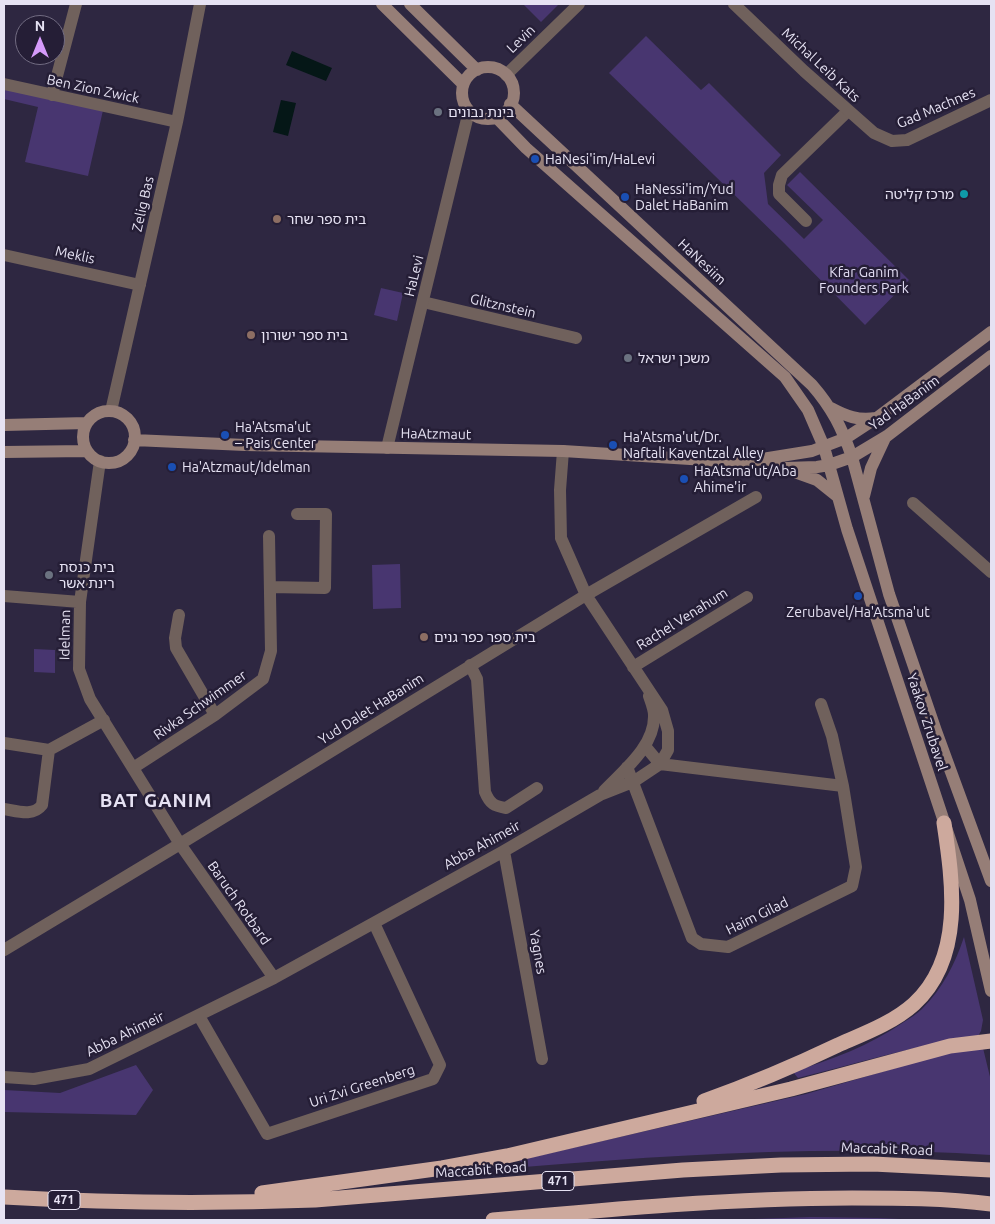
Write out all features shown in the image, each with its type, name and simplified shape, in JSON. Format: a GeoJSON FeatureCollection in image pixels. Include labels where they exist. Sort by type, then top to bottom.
{"type":"FeatureCollection","features":[{"type":"Feature","properties":{"kind":"highway"},"geometry":{"type":"LineString","coordinates":[[629,1128],[738,1088],[801,1062],[874,1028],[913,1005],[928,989],[940,968],[951,927],[952,876],[944,823]]}},
{"type":"Feature","properties":{"kind":"highway"},"geometry":{"type":"LineString","coordinates":[[190,1204],[442,1168],[507,1156],[791,1089],[950,1046],[991,1041]]}},
{"type":"Feature","properties":{"kind":"highway","name":"Maccabit Road"},"geometry":{"type":"LineString","coordinates":[[4,1197],[190,1204],[315,1200],[683,1170],[781,1165],[873,1164],[991,1170]]}},
{"type":"Feature","properties":{"kind":"highway"},"geometry":{"type":"LineString","coordinates":[[493,1220],[616,1209],[766,1199],[913,1198],[991,1204]]}},
{"type":"Feature","properties":{"kind":"main road"},"geometry":{"type":"LineString","coordinates":[[382,4],[463,84]]}},
{"type":"Feature","properties":{"kind":"main road"},"geometry":{"type":"LineString","coordinates":[[410,4],[477,70]]}},
{"type":"Feature","properties":{"kind":"main road"},"geometry":{"type":"LineString","coordinates":[[492,68],[506,75],[513,88],[513,95],[504,113],[486,119],[477,117],[469,111],[463,100],[463,84],[469,75],[477,70],[492,68]]}},
{"type":"Feature","properties":{"kind":"main road","name":"HaNesiim"},"geometry":{"type":"LineString","coordinates":[[510,104],[812,385],[831,408],[846,438],[852,458]]}},
{"type":"Feature","properties":{"kind":"main road"},"geometry":{"type":"LineString","coordinates":[[496,117],[526,148],[785,377],[808,410],[824,447],[829,465]]}},
{"type":"Feature","properties":{"kind":"main road","name":"Yad HaBanim"},"geometry":{"type":"LineString","coordinates":[[846,438],[878,417],[991,332]]}},
{"type":"Feature","properties":{"kind":"main road","name":"Yad HaBanim"},"geometry":{"type":"LineString","coordinates":[[829,465],[852,458],[886,436],[991,356]]}},
{"type":"Feature","properties":{"kind":"main road"},"geometry":{"type":"LineString","coordinates":[[831,408],[852,418],[868,419],[878,417]]}},
{"type":"Feature","properties":{"kind":"main road"},"geometry":{"type":"LineString","coordinates":[[102,411],[111,411],[127,418],[132,425],[134,440],[131,450],[125,457],[117,461],[100,461],[87,451],[83,435],[87,423],[95,415],[102,411]]}},
{"type":"Feature","properties":{"kind":"main road"},"geometry":{"type":"LineString","coordinates":[[4,425],[87,423]]}},
{"type":"Feature","properties":{"kind":"main road"},"geometry":{"type":"LineString","coordinates":[[863,504],[874,458],[886,436]]}},
{"type":"Feature","properties":{"kind":"main road","name":"HaAtzmaut"},"geometry":{"type":"LineString","coordinates":[[738,462],[791,455],[824,447],[846,438]]}},
{"type":"Feature","properties":{"kind":"main road","name":"HaAtzmaut"},"geometry":{"type":"LineString","coordinates":[[134,440],[245,445],[562,451],[738,462],[785,468],[829,465]]}},
{"type":"Feature","properties":{"kind":"main road"},"geometry":{"type":"LineString","coordinates":[[4,452],[87,451]]}},
{"type":"Feature","properties":{"kind":"main road","name":"Yaakov Zrubavel"},"geometry":{"type":"LineString","coordinates":[[852,458],[863,504],[890,594],[936,731],[991,880]]}},
{"type":"Feature","properties":{"kind":"main road","name":"Yaakov Zrubavel"},"geometry":{"type":"LineString","coordinates":[[829,465],[970,900],[991,991]]}},
{"type":"Feature","properties":{"kind":"main road"},"geometry":{"type":"LineString","coordinates":[[785,468],[817,480],[838,497]]}},
{"type":"Feature","properties":{"kind":"street"},"geometry":{"type":"LineString","coordinates":[[52,96],[76,4]]}},
{"type":"Feature","properties":{"kind":"street","name":"Zelig Bas"},"geometry":{"type":"LineString","coordinates":[[111,411],[177,122],[200,4]]}},
{"type":"Feature","properties":{"kind":"street","name":"Levin"},"geometry":{"type":"LineString","coordinates":[[506,75],[579,4]]}},
{"type":"Feature","properties":{"kind":"street","name":"Michal Leib Kats"},"geometry":{"type":"LineString","coordinates":[[734,4],[848,111],[874,133],[892,141]]}},
{"type":"Feature","properties":{"kind":"street","name":"Ben Zion Zwick"},"geometry":{"type":"LineString","coordinates":[[4,84],[177,122]]}},
{"type":"Feature","properties":{"kind":"street","name":"Gad Machnes"},"geometry":{"type":"LineString","coordinates":[[892,141],[906,140],[991,100]]}},
{"type":"Feature","properties":{"kind":"street","name":"HaLevi"},"geometry":{"type":"LineString","coordinates":[[387,448],[469,111]]}},
{"type":"Feature","properties":{"kind":"street"},"geometry":{"type":"LineString","coordinates":[[806,221],[779,194],[782,175],[848,111]]}},
{"type":"Feature","properties":{"kind":"street","name":"Meklis"},"geometry":{"type":"LineString","coordinates":[[4,255],[140,285]]}},
{"type":"Feature","properties":{"kind":"street","name":"Glitznstein"},"geometry":{"type":"LineString","coordinates":[[423,302],[576,338]]}},
{"type":"Feature","properties":{"kind":"street"},"geometry":{"type":"LineString","coordinates":[[562,451],[560,490],[561,538],[586,595],[662,710],[668,731],[668,750],[660,764]]}},
{"type":"Feature","properties":{"kind":"street","name":"Idelman"},"geometry":{"type":"LineString","coordinates":[[100,461],[80,602],[79,669],[90,699],[180,844]]}},
{"type":"Feature","properties":{"kind":"street","name":"Yud Dalet HaBanim"},"geometry":{"type":"LineString","coordinates":[[4,950],[586,595],[756,497]]}},
{"type":"Feature","properties":{"kind":"street"},"geometry":{"type":"LineString","coordinates":[[913,503],[991,572]]}},
{"type":"Feature","properties":{"kind":"street"},"geometry":{"type":"LineString","coordinates":[[270,587],[326,588],[326,514],[297,514]]}},
{"type":"Feature","properties":{"kind":"street","name":"Rivka Schwimmer"},"geometry":{"type":"LineString","coordinates":[[133,768],[215,715],[263,679],[271,651],[269,536]]}},
{"type":"Feature","properties":{"kind":"street"},"geometry":{"type":"LineString","coordinates":[[4,596],[80,602]]}},
{"type":"Feature","properties":{"kind":"street","name":"Rachel Venahum"},"geometry":{"type":"LineString","coordinates":[[633,667],[747,597]]}},
{"type":"Feature","properties":{"kind":"street"},"geometry":{"type":"LineString","coordinates":[[179,616],[175,638],[176,648],[215,715]]}},
{"type":"Feature","properties":{"kind":"street"},"geometry":{"type":"LineString","coordinates":[[470,665],[476,679],[485,792],[489,802],[494,806],[506,808],[537,788]]}},
{"type":"Feature","properties":{"kind":"street"},"geometry":{"type":"LineString","coordinates":[[600,795],[627,768],[645,746],[652,730],[654,715],[648,689]]}},
{"type":"Feature","properties":{"kind":"street","name":"Haim Gilad"},"geometry":{"type":"LineString","coordinates":[[627,768],[692,938],[701,944],[728,947],[852,886],[856,867],[843,786],[832,736],[820,704]]}},
{"type":"Feature","properties":{"kind":"street"},"geometry":{"type":"LineString","coordinates":[[4,743],[49,750],[104,720]]}},
{"type":"Feature","properties":{"kind":"street"},"geometry":{"type":"LineString","coordinates":[[645,746],[660,764],[843,786]]}},
{"type":"Feature","properties":{"kind":"street"},"geometry":{"type":"LineString","coordinates":[[4,809],[30,813],[38,810],[42,805],[49,750]]}},
{"type":"Feature","properties":{"kind":"street","name":"Abba Ahimeir"},"geometry":{"type":"LineString","coordinates":[[4,1077],[34,1079],[89,1069],[274,978],[504,851],[600,795],[633,782],[660,764]]}},
{"type":"Feature","properties":{"kind":"street","name":"Baruch Rotbard"},"geometry":{"type":"LineString","coordinates":[[180,844],[274,978]]}},
{"type":"Feature","properties":{"kind":"street","name":"Yagnes"},"geometry":{"type":"LineString","coordinates":[[504,851],[542,1059]]}},
{"type":"Feature","properties":{"kind":"street","name":"Uri Zvi Greenberg"},"geometry":{"type":"LineString","coordinates":[[199,1016],[267,1134],[433,1079],[440,1064],[374,923]]}},
{"type":"Feature","properties":{"kind":"green space"},"geometry":{"type":"Polygon","coordinates":[[[523,4],[559,4],[541,22],[523,4]]]}},
{"type":"Feature","properties":{"kind":"green space","name":"Kfar Ganim Founders Park"},"geometry":{"type":"Polygon","coordinates":[[[646,36],[701,90],[709,83],[781,155],[764,173],[768,204],[804,239],[823,220],[787,185],[800,172],[909,280],[865,325],[784,243],[609,73],[646,36]]]}},
{"type":"Feature","properties":{"kind":"green space"},"geometry":{"type":"Polygon","coordinates":[[[4,84],[104,106],[88,176],[25,162],[38,107],[4,99],[4,84]]]}},
{"type":"Feature","properties":{"kind":"green space"},"geometry":{"type":"Polygon","coordinates":[[[381,288],[403,293],[397,321],[374,315],[381,288]]]}},
{"type":"Feature","properties":{"kind":"green space"},"geometry":{"type":"Polygon","coordinates":[[[400,564],[401,608],[373,609],[372,565],[400,564]]]}},
{"type":"Feature","properties":{"kind":"green space"},"geometry":{"type":"Polygon","coordinates":[[[34,649],[55,650],[55,673],[34,672],[34,649]]]}},
{"type":"Feature","properties":{"kind":"green space"},"geometry":{"type":"Polygon","coordinates":[[[964,937],[983,1020],[978,1036],[910,1049],[798,1078],[793,1072],[864,1045],[891,1031],[918,1013],[942,984],[957,957],[964,937]]]}},
{"type":"Feature","properties":{"kind":"green space"},"geometry":{"type":"Polygon","coordinates":[[[983,1048],[991,1081],[991,1155],[874,1151],[757,1152],[640,1158],[524,1167],[520,1160],[806,1094],[950,1052],[983,1048]]]}},
{"type":"Feature","properties":{"kind":"green space"},"geometry":{"type":"Polygon","coordinates":[[[136,1065],[153,1090],[136,1115],[4,1112],[4,1090],[60,1093],[136,1065]]]}},
{"type":"Feature","properties":{"kind":"green space"},"geometry":{"type":"Polygon","coordinates":[[[811,1217],[878,1218],[923,1220],[726,1220],[811,1217]]]}},
{"type":"Feature","properties":{"kind":"shaded area"},"geometry":{"type":"Polygon","coordinates":[[[292,51],[332,68],[326,81],[286,65],[292,51]]]}},
{"type":"Feature","properties":{"kind":"shaded area"},"geometry":{"type":"Polygon","coordinates":[[[281,100],[296,103],[288,136],[273,132],[281,100]]]}},
{"type":"Feature","properties":{"kind":"place","name":"בינת נבונים"},"geometry":{"type":"Point","coordinates":[438,112]}},
{"type":"Feature","properties":{"kind":"place","name":"HaNesi'im/HaLevi"},"geometry":{"type":"Point","coordinates":[535,159]}},
{"type":"Feature","properties":{"kind":"place","name":"מרכז קליטה"},"geometry":{"type":"Point","coordinates":[964,194]}},
{"type":"Feature","properties":{"kind":"place","name":"HaNessi'im/Yud Dalet HaBanim"},"geometry":{"type":"Point","coordinates":[625,197]}},
{"type":"Feature","properties":{"kind":"place","name":"בית ספר שחר"},"geometry":{"type":"Point","coordinates":[277,219]}},
{"type":"Feature","properties":{"kind":"place","name":"בית ספר ישורון"},"geometry":{"type":"Point","coordinates":[251,335]}},
{"type":"Feature","properties":{"kind":"place","name":"משכן ישראל"},"geometry":{"type":"Point","coordinates":[628,358]}},
{"type":"Feature","properties":{"kind":"place","name":"Ha'Atsma'ut – Pais Center"},"geometry":{"type":"Point","coordinates":[225,435]}},
{"type":"Feature","properties":{"kind":"place","name":"Ha'Atsma'ut/Dr. Naftali Kaventzal Alley"},"geometry":{"type":"Point","coordinates":[613,445]}},
{"type":"Feature","properties":{"kind":"place","name":"Ha'Atzmaut/Idelman"},"geometry":{"type":"Point","coordinates":[172,467]}},
{"type":"Feature","properties":{"kind":"place","name":"HaAtsma'ut/Aba Ahime'ir"},"geometry":{"type":"Point","coordinates":[684,479]}},
{"type":"Feature","properties":{"kind":"place","name":"בית כנסת רינת אשר"},"geometry":{"type":"Point","coordinates":[49,575]}},
{"type":"Feature","properties":{"kind":"place","name":"Zerubavel/Ha'Atsma'ut"},"geometry":{"type":"Point","coordinates":[858,596]}},
{"type":"Feature","properties":{"kind":"place","name":"בית ספר כפר גנים"},"geometry":{"type":"Point","coordinates":[424,637]}},
{"type":"Feature","properties":{"kind":"district","name":"BAT GANIM"},"geometry":{"type":"Point","coordinates":[156,801]}}]}
